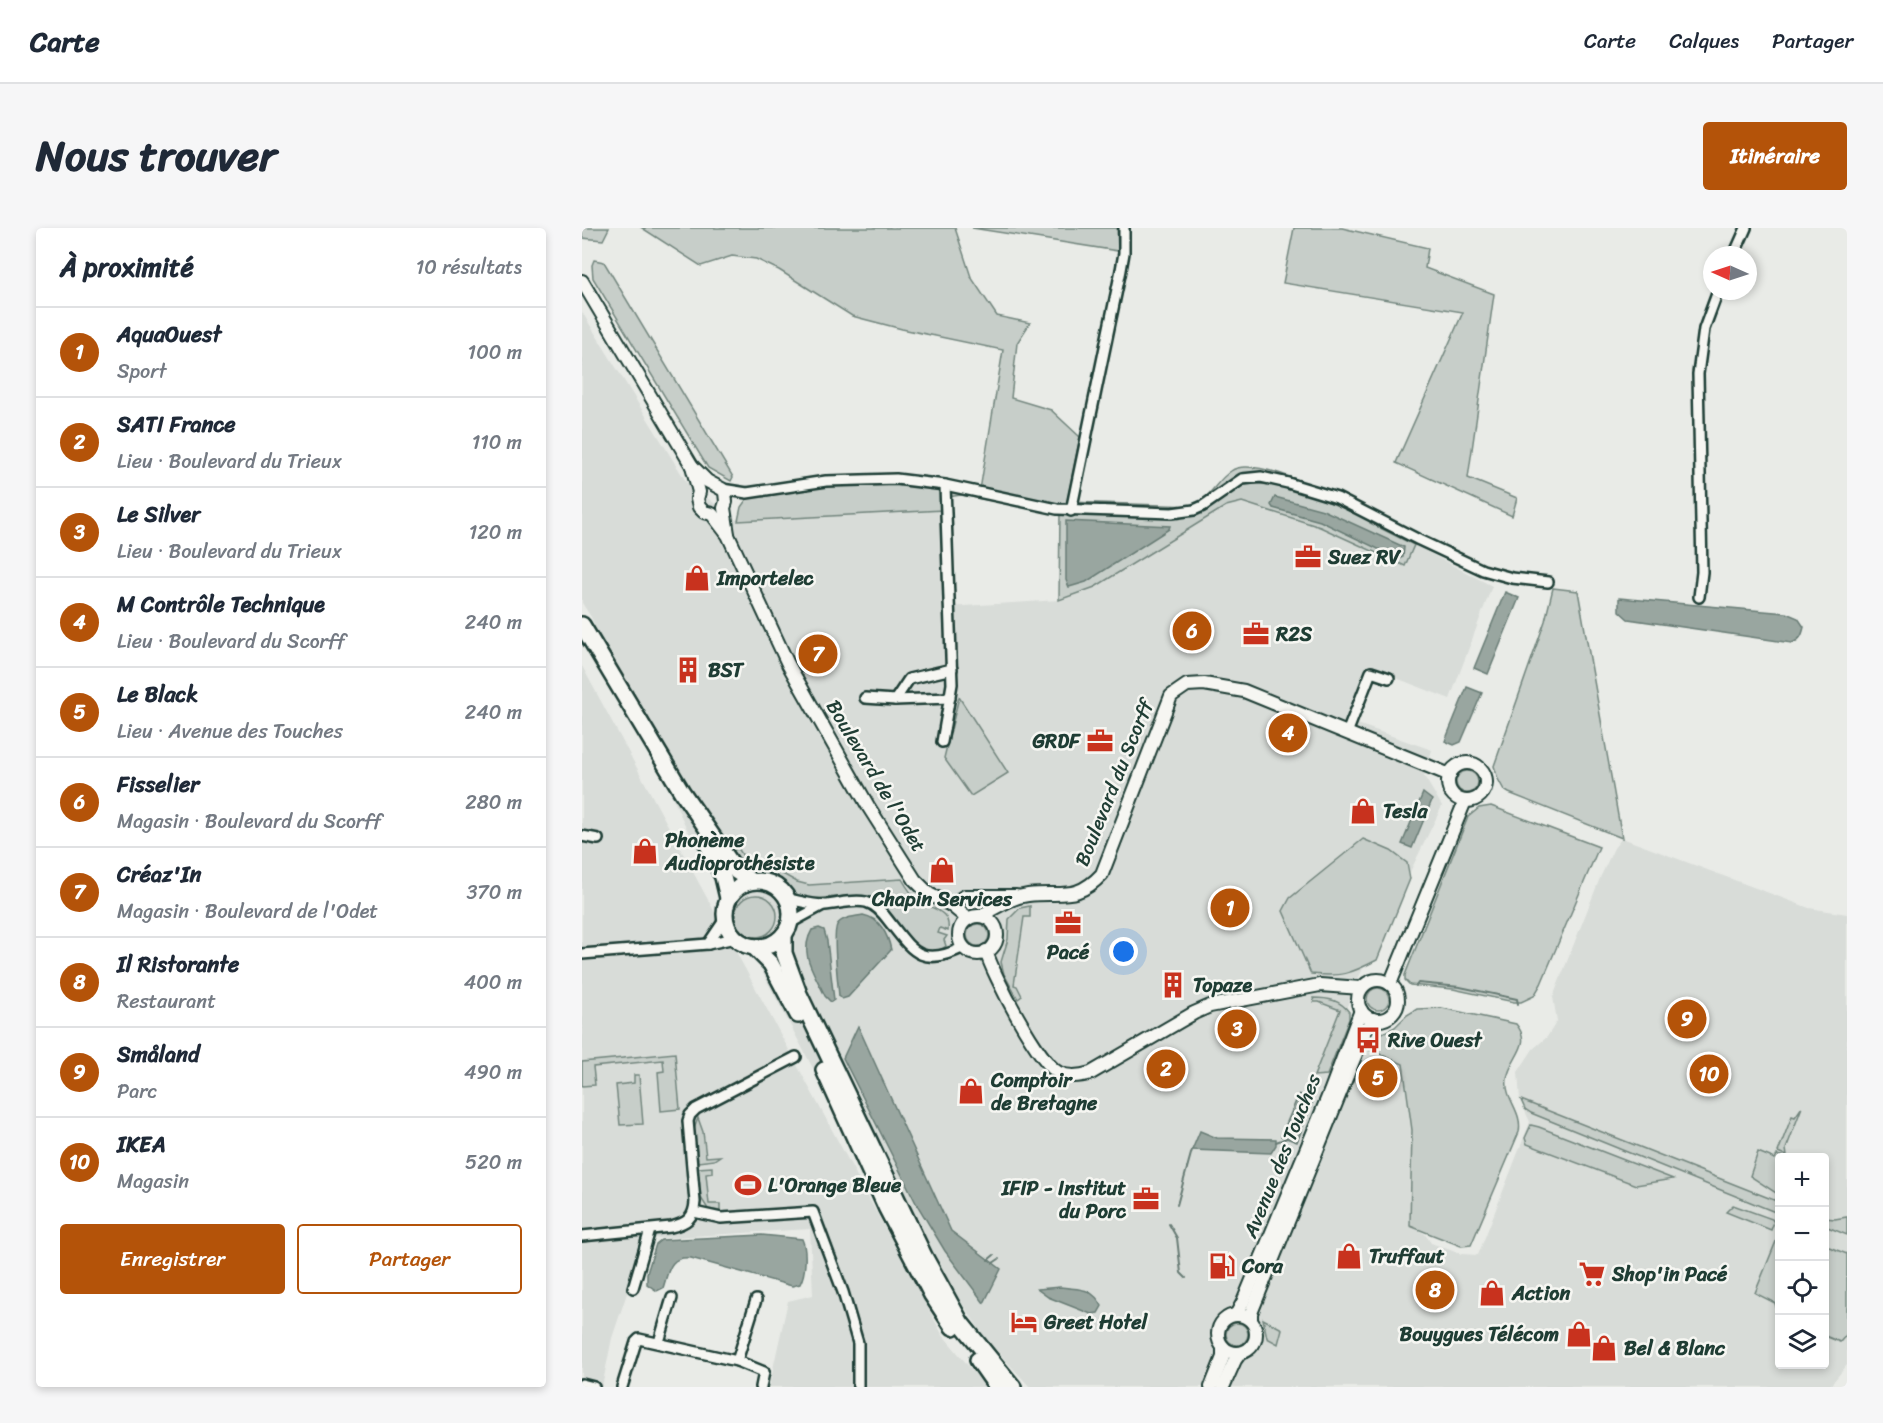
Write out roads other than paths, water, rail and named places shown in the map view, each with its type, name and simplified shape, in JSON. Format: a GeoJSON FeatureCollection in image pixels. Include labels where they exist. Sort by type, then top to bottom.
{"type":"FeatureCollection","features":[{"type":"Feature","properties":{"kind":"main road"},"geometry":{"type":"LineString","coordinates":[[582,625],[682,792],[737,872],[751,881]]}},
{"type":"Feature","properties":{"kind":"main road"},"geometry":{"type":"LineString","coordinates":[[682,792],[717,861],[728,898]]}},
{"type":"Feature","properties":{"kind":"main road"},"geometry":{"type":"LineString","coordinates":[[787,929],[769,945],[754,947],[746,945],[729,931],[725,919],[725,906],[728,898],[736,888],[751,881],[761,880],[782,891],[788,899],[791,915],[784,953],[799,994],[924,1256],[961,1323],[1007,1385]]}},
{"type":"Feature","properties":{"kind":"main road"},"geometry":{"type":"LineString","coordinates":[[754,947],[771,964],[803,1026],[886,1207],[932,1295],[986,1370],[1007,1385]]}},
{"type":"Feature","properties":{"kind":"street"},"geometry":{"type":"LineString","coordinates":[[1071,511],[1124,254],[1124,228]]}},
{"type":"Feature","properties":{"kind":"street"},"geometry":{"type":"LineString","coordinates":[[1738,246],[1746,228]]}},
{"type":"Feature","properties":{"kind":"street","name":"Boulevard de l'Odet"},"geometry":{"type":"LineString","coordinates":[[582,281],[692,466],[699,492],[697,499],[699,507],[704,512],[712,514],[728,535],[788,664],[868,806],[915,880],[929,894],[974,917]]}},
{"type":"Feature","properties":{"kind":"street"},"geometry":{"type":"LineString","coordinates":[[1700,597],[1702,572],[1699,366],[1704,328],[1715,300]]}},
{"type":"Feature","properties":{"kind":"street","name":"Boulevard de l'Odet"},"geometry":{"type":"LineString","coordinates":[[692,466],[725,492],[728,535]]}},
{"type":"Feature","properties":{"kind":"street"},"geometry":{"type":"LineString","coordinates":[[699,492],[705,486],[747,493],[826,481],[896,479],[945,485],[1071,511],[1183,512],[1203,506],[1242,479],[1261,477],[1342,500],[1483,570],[1512,578],[1548,582]]}},
{"type":"Feature","properties":{"kind":"street"},"geometry":{"type":"LineString","coordinates":[[942,742],[950,698],[951,669],[945,485]]}},
{"type":"Feature","properties":{"kind":"street"},"geometry":{"type":"LineString","coordinates":[[712,514],[719,512],[725,505],[747,493]]}},
{"type":"Feature","properties":{"kind":"street"},"geometry":{"type":"LineString","coordinates":[[894,700],[909,679],[951,669]]}},
{"type":"Feature","properties":{"kind":"street"},"geometry":{"type":"LineString","coordinates":[[1347,733],[1371,672],[1389,678]]}},
{"type":"Feature","properties":{"kind":"street","name":"Boulevard du Scorff"},"geometry":{"type":"LineString","coordinates":[[974,917],[1016,899],[1072,894],[1090,887],[1102,874],[1171,696],[1187,685],[1204,684],[1244,691],[1450,775]]}},
{"type":"Feature","properties":{"kind":"street"},"geometry":{"type":"LineString","coordinates":[[865,698],[894,700],[950,698]]}},
{"type":"Feature","properties":{"kind":"street"},"geometry":{"type":"LineString","coordinates":[[1468,764],[1477,767],[1483,772],[1485,785],[1481,795],[1476,799],[1465,801],[1456,798],[1450,791],[1448,780],[1450,775],[1456,767],[1468,764]]}},
{"type":"Feature","properties":{"kind":"street"},"geometry":{"type":"LineString","coordinates":[[1390,984],[1465,801]]}},
{"type":"Feature","properties":{"kind":"street"},"geometry":{"type":"LineString","coordinates":[[582,836],[598,838]]}},
{"type":"Feature","properties":{"kind":"street"},"geometry":{"type":"LineString","coordinates":[[951,905],[965,896],[1012,895],[1016,899],[1001,915],[994,943],[986,951],[975,953],[964,947],[960,941],[960,929],[974,917],[991,922],[996,932]]}},
{"type":"Feature","properties":{"kind":"street"},"geometry":{"type":"LineString","coordinates":[[788,899],[824,905],[852,901],[865,902],[875,906],[910,949],[925,956],[948,954],[964,947]]}},
{"type":"Feature","properties":{"kind":"street"},"geometry":{"type":"LineString","coordinates":[[787,929],[824,905]]}},
{"type":"Feature","properties":{"kind":"street"},"geometry":{"type":"LineString","coordinates":[[708,944],[725,919]]}},
{"type":"Feature","properties":{"kind":"street"},"geometry":{"type":"LineString","coordinates":[[582,954],[708,944],[735,938]]}},
{"type":"Feature","properties":{"kind":"street"},"geometry":{"type":"LineString","coordinates":[[986,951],[991,969],[1050,1067],[1060,1074],[1080,1077],[1091,1073],[1203,1009],[1320,985],[1361,988]]}},
{"type":"Feature","properties":{"kind":"street"},"geometry":{"type":"LineString","coordinates":[[1332,985],[1373,1019],[1388,1017],[1395,1008],[1396,993],[1390,984],[1382,980],[1374,980],[1361,988],[1359,1006]]}},
{"type":"Feature","properties":{"kind":"street","name":"Avenue des Touches"},"geometry":{"type":"LineString","coordinates":[[1236,1315],[1330,1092],[1359,1006]]}},
{"type":"Feature","properties":{"kind":"street","name":"Avenue des Touches"},"geometry":{"type":"LineString","coordinates":[[1251,1320],[1251,1313],[1272,1260],[1366,1029],[1373,1019]]}},
{"type":"Feature","properties":{"kind":"street"},"geometry":{"type":"LineString","coordinates":[[582,1236],[650,1230],[683,1224],[690,1220],[695,1202],[688,1121],[690,1115],[696,1109],[796,1057]]}},
{"type":"Feature","properties":{"kind":"street"},"geometry":{"type":"LineString","coordinates":[[694,1212],[721,1218],[813,1212],[843,1292],[858,1343],[858,1387]]}},
{"type":"Feature","properties":{"kind":"street"},"geometry":{"type":"LineString","coordinates":[[633,1288],[650,1230]]}},
{"type":"Feature","properties":{"kind":"street"},"geometry":{"type":"LineString","coordinates":[[659,1342],[672,1298]]}},
{"type":"Feature","properties":{"kind":"street"},"geometry":{"type":"LineString","coordinates":[[737,1361],[756,1300]]}},
{"type":"Feature","properties":{"kind":"street"},"geometry":{"type":"LineString","coordinates":[[1211,1387],[1223,1357],[1223,1347],[1219,1339],[1220,1326],[1226,1319],[1236,1315],[1251,1320],[1256,1329],[1256,1339],[1248,1350],[1232,1353],[1223,1347]]}},
{"type":"Feature","properties":{"kind":"street"},"geometry":{"type":"LineString","coordinates":[[622,1387],[636,1342],[639,1339],[737,1361],[764,1372],[761,1387]]}},
{"type":"Feature","properties":{"kind":"street"},"geometry":{"type":"LineString","coordinates":[[1222,1387],[1240,1353]]}},
{"type":"Feature","properties":{"kind":"street"},"geometry":{"type":"LineString","coordinates":[[582,1384],[594,1387]]}},
{"type":"Feature","properties":{"kind":"waterway"},"geometry":{"type":"LineString","coordinates":[[1238,486],[1267,484],[1297,490],[1353,512]]}},
{"type":"Feature","properties":{"kind":"waterway"},"geometry":{"type":"LineString","coordinates":[[1362,516],[1397,534]]}},
{"type":"Feature","properties":{"kind":"waterway"},"geometry":{"type":"LineString","coordinates":[[1392,963],[1452,816]]}},
{"type":"Feature","properties":{"kind":"waterway"},"geometry":{"type":"LineString","coordinates":[[1416,986],[1418,983],[1460,987],[1517,999],[1518,1004]]}},
{"type":"Feature","properties":{"kind":"waterway"},"geometry":{"type":"LineString","coordinates":[[1276,1142],[1287,1138]]}},
{"type":"Feature","properties":{"kind":"waterway"},"geometry":{"type":"LineString","coordinates":[[1177,1205],[1192,1150]]}},
{"type":"Feature","properties":{"kind":"waterway"},"geometry":{"type":"LineString","coordinates":[[1169,1224],[1177,1238],[1181,1273],[1186,1278]]}},
{"type":"Feature","properties":{"kind":"waterway"},"geometry":{"type":"LineString","coordinates":[[988,1260],[994,1255]]}},
{"type":"Feature","properties":{"kind":"waterway"},"geometry":{"type":"LineString","coordinates":[[993,1263],[999,1259]]}},
{"type":"Feature","properties":{"kind":"place","name":"Suez RV"},"geometry":{"type":"Point","coordinates":[1308,557]}},
{"type":"Feature","properties":{"kind":"place","name":"Importelec"},"geometry":{"type":"Point","coordinates":[697,578]}},
{"type":"Feature","properties":{"kind":"place","name":"Fisselier"},"geometry":{"type":"Point","coordinates":[1192,631]}},
{"type":"Feature","properties":{"kind":"place","name":"R2S"},"geometry":{"type":"Point","coordinates":[1256,634]}},
{"type":"Feature","properties":{"kind":"place","name":"Créaz'In"},"geometry":{"type":"Point","coordinates":[818,654]}},
{"type":"Feature","properties":{"kind":"place","name":"BST"},"geometry":{"type":"Point","coordinates":[688,670]}},
{"type":"Feature","properties":{"kind":"place","name":"M Contrôle Technique"},"geometry":{"type":"Point","coordinates":[1288,733]}},
{"type":"Feature","properties":{"kind":"place","name":"GRDF"},"geometry":{"type":"Point","coordinates":[1100,741]}},
{"type":"Feature","properties":{"kind":"place","name":"Tesla"},"geometry":{"type":"Point","coordinates":[1363,811]}},
{"type":"Feature","properties":{"kind":"place","name":"Phonème Audioprothésiste"},"geometry":{"type":"Point","coordinates":[645,851]}},
{"type":"Feature","properties":{"kind":"place","name":"Chapin Services"},"geometry":{"type":"Point","coordinates":[942,870]}},
{"type":"Feature","properties":{"kind":"place","name":"AquaOuest"},"geometry":{"type":"Point","coordinates":[1230,908]}},
{"type":"Feature","properties":{"kind":"place","name":"Pacé"},"geometry":{"type":"Point","coordinates":[1068,923]}},
{"type":"Feature","properties":{"kind":"place","name":"Topaze"},"geometry":{"type":"Point","coordinates":[1173,985]}},
{"type":"Feature","properties":{"kind":"place","name":"Småland"},"geometry":{"type":"Point","coordinates":[1687,1019]}},
{"type":"Feature","properties":{"kind":"place","name":"Le Silver"},"geometry":{"type":"Point","coordinates":[1237,1029]}},
{"type":"Feature","properties":{"kind":"place","name":"Rive Ouest"},"geometry":{"type":"Point","coordinates":[1368,1040]}},
{"type":"Feature","properties":{"kind":"place","name":"SATI France"},"geometry":{"type":"Point","coordinates":[1166,1069]}},
{"type":"Feature","properties":{"kind":"place","name":"IKEA"},"geometry":{"type":"Point","coordinates":[1709,1074]}},
{"type":"Feature","properties":{"kind":"place","name":"Le Black"},"geometry":{"type":"Point","coordinates":[1378,1078]}},
{"type":"Feature","properties":{"kind":"place","name":"Comptoir de Bretagne"},"geometry":{"type":"Point","coordinates":[971,1091]}},
{"type":"Feature","properties":{"kind":"place","name":"L'Orange Bleue"},"geometry":{"type":"Point","coordinates":[748,1185]}},
{"type":"Feature","properties":{"kind":"place","name":"IFIP - Institut du Porc"},"geometry":{"type":"Point","coordinates":[1146,1199]}},
{"type":"Feature","properties":{"kind":"place","name":"Truffaut"},"geometry":{"type":"Point","coordinates":[1349,1256]}},
{"type":"Feature","properties":{"kind":"place","name":"Cora"},"geometry":{"type":"Point","coordinates":[1222,1266]}},
{"type":"Feature","properties":{"kind":"place","name":"Shop'in Pacé"},"geometry":{"type":"Point","coordinates":[1592,1274]}},
{"type":"Feature","properties":{"kind":"place","name":"Il Ristorante"},"geometry":{"type":"Point","coordinates":[1435,1290]}},
{"type":"Feature","properties":{"kind":"place","name":"Action"},"geometry":{"type":"Point","coordinates":[1492,1293]}},
{"type":"Feature","properties":{"kind":"place","name":"Greet Hotel"},"geometry":{"type":"Point","coordinates":[1024,1322]}},
{"type":"Feature","properties":{"kind":"place","name":"Bouygues Télécom"},"geometry":{"type":"Point","coordinates":[1579,1334]}},
{"type":"Feature","properties":{"kind":"place","name":"Bel & Blanc"},"geometry":{"type":"Point","coordinates":[1604,1348]}}]}
